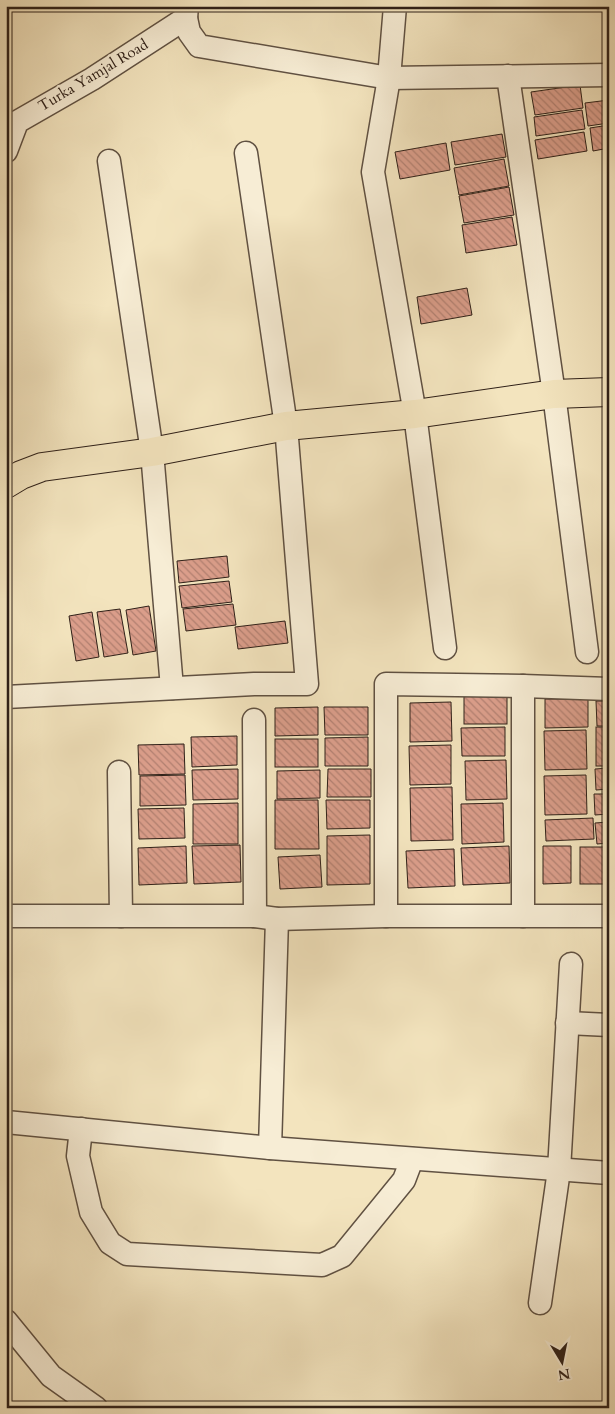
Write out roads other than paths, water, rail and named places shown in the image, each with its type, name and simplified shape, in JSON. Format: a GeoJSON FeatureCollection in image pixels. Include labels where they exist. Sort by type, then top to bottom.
{"type":"FeatureCollection","features":[{"type":"Feature","properties":{"kind":"main road"},"geometry":{"type":"LineString","coordinates":[[7,480],[42,467],[152,452],[286,426],[415,414],[554,394],[609,392]]}},
{"type":"Feature","properties":{"kind":"street"},"geometry":{"type":"LineString","coordinates":[[395,6],[389,78],[374,172],[415,414],[445,648]]}},
{"type":"Feature","properties":{"kind":"street"},"geometry":{"type":"LineString","coordinates":[[187,12],[189,32],[199,46],[389,78],[609,75]]}},
{"type":"Feature","properties":{"kind":"street","name":"Turka Yamjal Road"},"geometry":{"type":"LineString","coordinates":[[6,151],[12,122],[92,78],[187,12]]}},
{"type":"Feature","properties":{"kind":"street"},"geometry":{"type":"LineString","coordinates":[[508,76],[554,394],[587,652]]}},
{"type":"Feature","properties":{"kind":"street"},"geometry":{"type":"LineString","coordinates":[[6,696],[254,684],[307,684],[286,426],[246,153]]}},
{"type":"Feature","properties":{"kind":"street"},"geometry":{"type":"LineString","coordinates":[[110,161],[152,452],[172,688]]}},
{"type":"Feature","properties":{"kind":"street"},"geometry":{"type":"LineString","coordinates":[[386,916],[386,684],[609,689]]}},
{"type":"Feature","properties":{"kind":"street"},"geometry":{"type":"LineString","coordinates":[[523,686],[523,916]]}},
{"type":"Feature","properties":{"kind":"street"},"geometry":{"type":"LineString","coordinates":[[254,720],[255,916]]}},
{"type":"Feature","properties":{"kind":"street"},"geometry":{"type":"LineString","coordinates":[[119,772],[120,916]]}},
{"type":"Feature","properties":{"kind":"street"},"geometry":{"type":"LineString","coordinates":[[6,916],[255,916],[277,919],[386,916],[609,916]]}},
{"type":"Feature","properties":{"kind":"street"},"geometry":{"type":"LineString","coordinates":[[270,1148],[277,919]]}},
{"type":"Feature","properties":{"kind":"street"},"geometry":{"type":"LineString","coordinates":[[540,1303],[559,1170],[571,964]]}},
{"type":"Feature","properties":{"kind":"street"},"geometry":{"type":"LineString","coordinates":[[568,1023],[609,1025]]}},
{"type":"Feature","properties":{"kind":"street"},"geometry":{"type":"LineString","coordinates":[[6,1122],[270,1148],[609,1173]]}},
{"type":"Feature","properties":{"kind":"street"},"geometry":{"type":"LineString","coordinates":[[81,1129],[78,1156],[91,1212],[110,1243],[128,1254],[322,1266],[342,1256],[404,1180],[412,1159]]}},
{"type":"Feature","properties":{"kind":"street"},"geometry":{"type":"LineString","coordinates":[[6,1322],[51,1376],[96,1408]]}}]}
